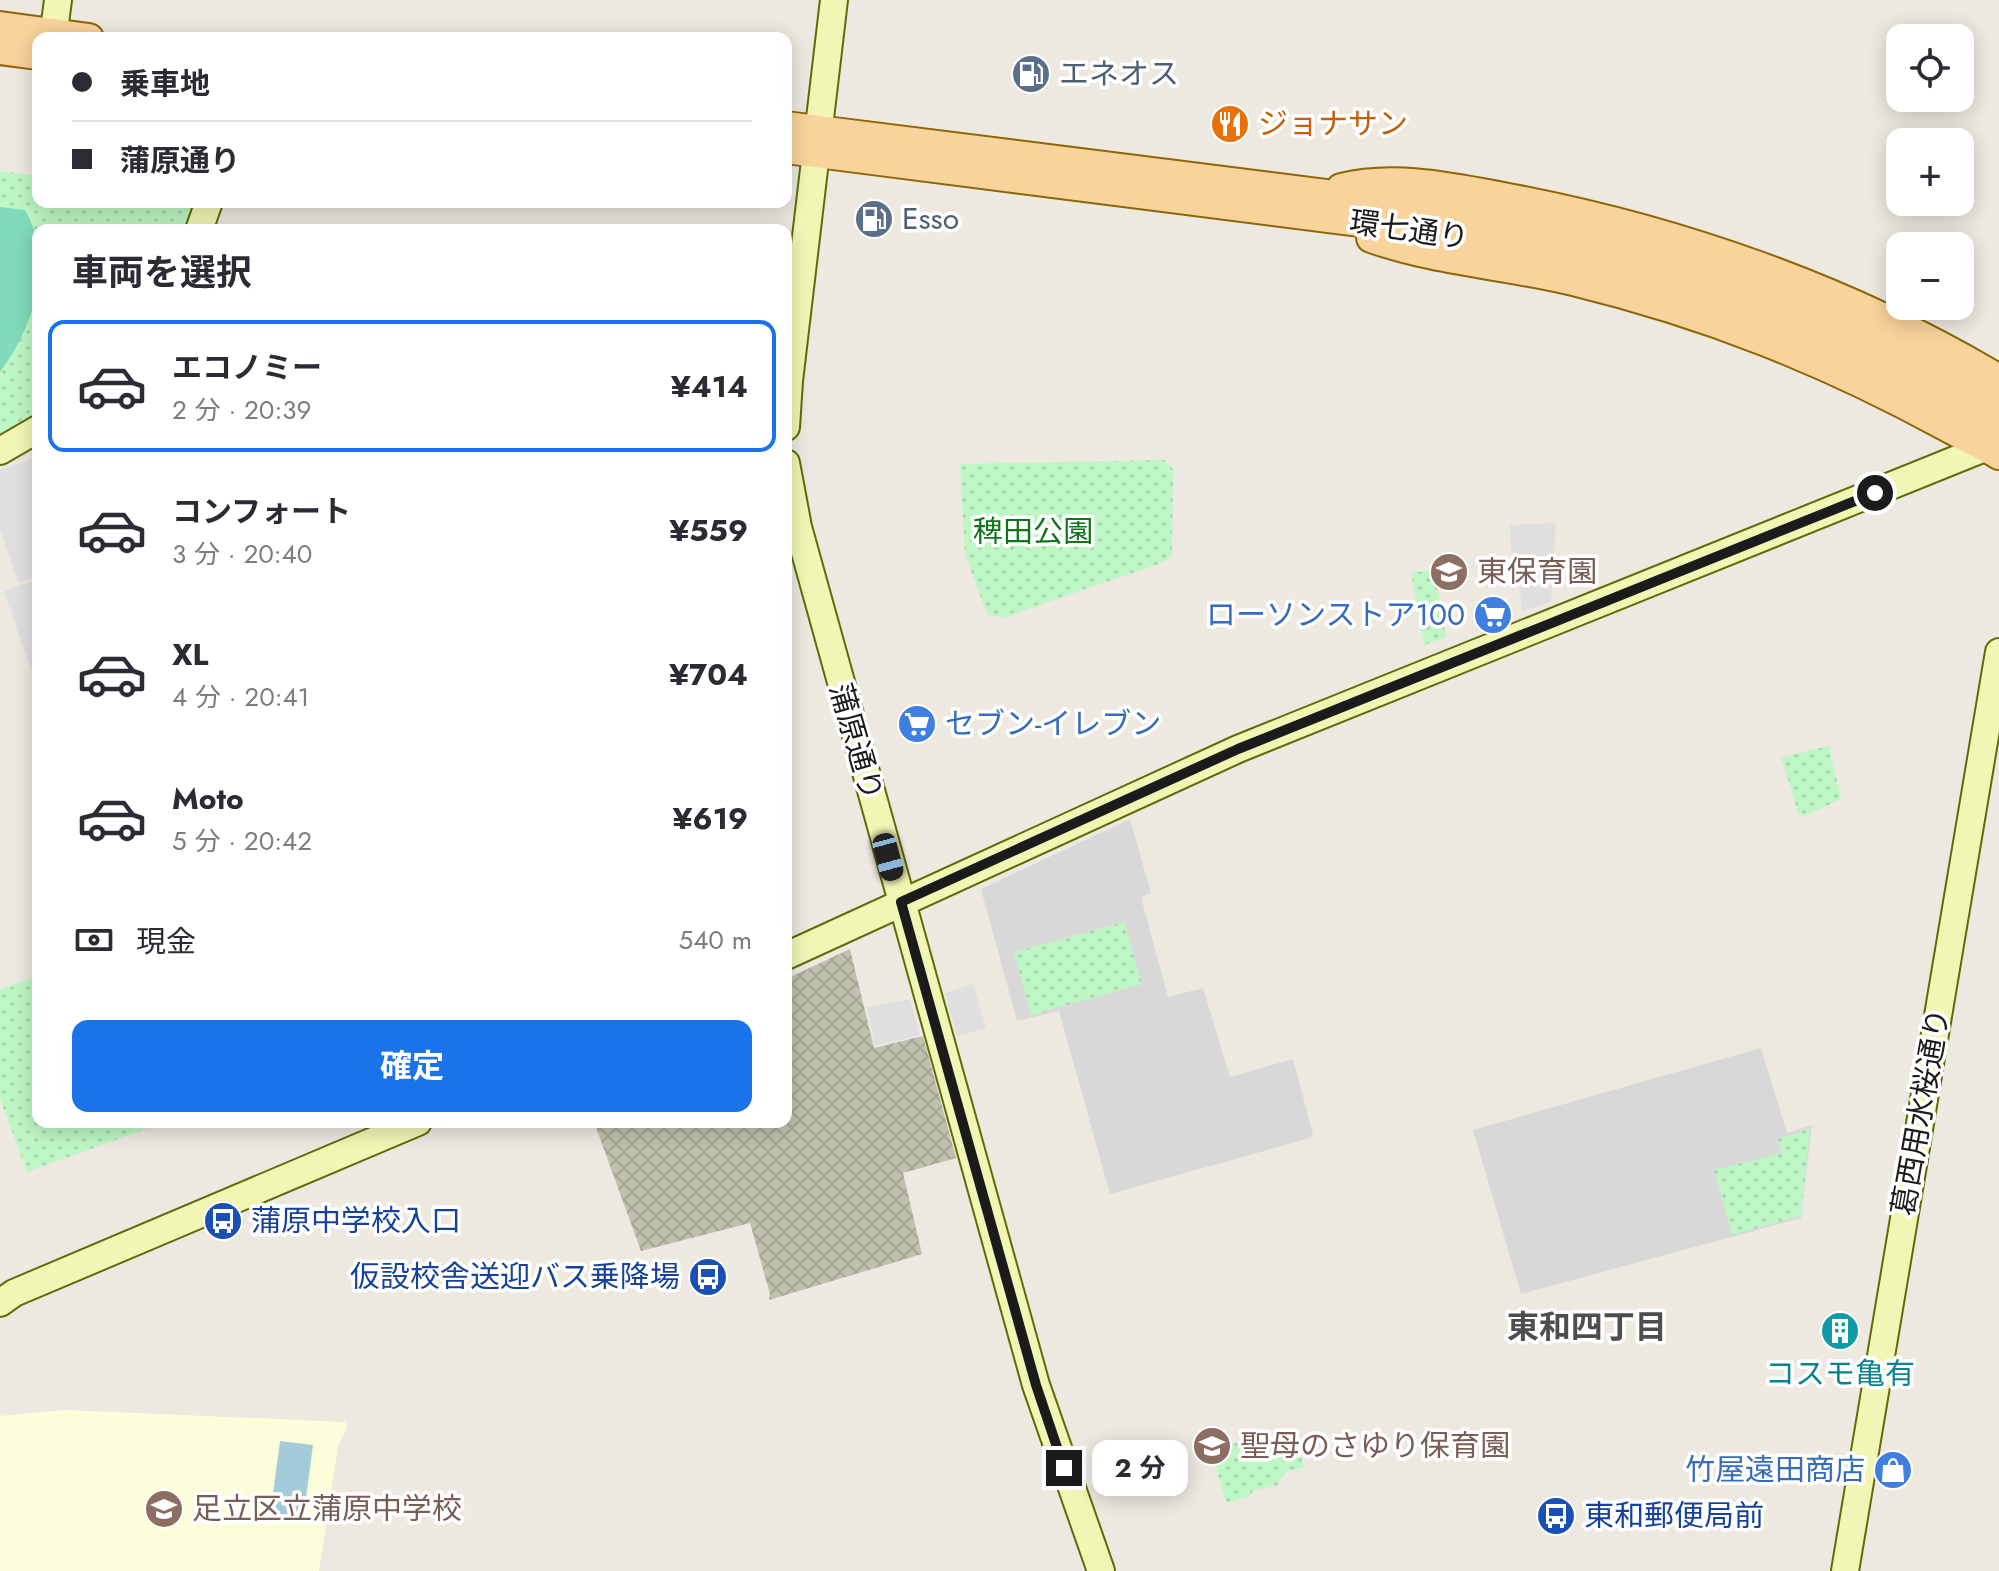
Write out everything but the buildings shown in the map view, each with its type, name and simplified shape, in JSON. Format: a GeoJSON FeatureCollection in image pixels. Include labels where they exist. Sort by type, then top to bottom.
{"type":"FeatureCollection","features":[{"type":"Feature","properties":{"kind":"main road"},"geometry":{"type":"LineString","coordinates":[[0,26],[32,37]]}},
{"type":"Feature","properties":{"kind":"main road"},"geometry":{"type":"LineString","coordinates":[[0,50],[32,45]]}},
{"type":"Feature","properties":{"kind":"main road","name":"環七通り"},"geometry":{"type":"LineString","coordinates":[[792,129],[818,141],[1315,206],[1413,205],[1469,226],[1779,319],[1873,361],[1996,444]]}},
{"type":"Feature","properties":{"kind":"main road","name":"環七通り"},"geometry":{"type":"LineString","coordinates":[[792,148],[818,141]]}},
{"type":"Feature","properties":{"kind":"main road"},"geometry":{"type":"LineString","coordinates":[[1315,206],[1368,181],[1411,183],[1544,204],[1637,226],[1737,258],[1848,303],[1999,379]]}},
{"type":"Feature","properties":{"kind":"main road"},"geometry":{"type":"LineString","coordinates":[[1315,206],[1386,244],[1569,281],[1759,337],[1996,444]]}},
{"type":"Feature","properties":{"kind":"main road","name":"環七通り"},"geometry":{"type":"LineString","coordinates":[[1469,226],[1614,245],[1788,299],[1961,382],[1999,406]]}},
{"type":"Feature","properties":{"kind":"street"},"geometry":{"type":"LineString","coordinates":[[50,32],[58,0]]}},
{"type":"Feature","properties":{"kind":"street"},"geometry":{"type":"LineString","coordinates":[[792,356],[834,0]]}},
{"type":"Feature","properties":{"kind":"street"},"geometry":{"type":"LineString","coordinates":[[0,451],[32,432]]}},
{"type":"Feature","properties":{"kind":"street"},"geometry":{"type":"LineString","coordinates":[[792,953],[1238,749],[1996,444]]}},
{"type":"Feature","properties":{"kind":"street","name":"蒲原通り"},"geometry":{"type":"LineString","coordinates":[[792,503],[1036,1385],[1101,1571]]}},
{"type":"Feature","properties":{"kind":"street","name":"葛西用水桜通り"},"geometry":{"type":"LineString","coordinates":[[1845,1571],[1999,652]]}},
{"type":"Feature","properties":{"kind":"street"},"geometry":{"type":"LineString","coordinates":[[0,1303],[14,1293],[404,1128]]}},
{"type":"Feature","properties":{"kind":"shaded area"},"geometry":{"type":"Polygon","coordinates":[[[32,459],[32,578],[18,582],[0,529],[0,470],[32,459]]]}},
{"type":"Feature","properties":{"kind":"shaded area"},"geometry":{"type":"Polygon","coordinates":[[[1556,523],[1551,602],[1522,611],[1517,555],[1511,555],[1510,525],[1556,523]]]}},
{"type":"Feature","properties":{"kind":"shaded area"},"geometry":{"type":"Polygon","coordinates":[[[32,582],[32,673],[4,591],[32,582]]]}},
{"type":"Feature","properties":{"kind":"shaded area"},"geometry":{"type":"Polygon","coordinates":[[[1130,819],[1151,893],[1141,897],[1168,997],[1203,988],[1230,1077],[1293,1059],[1313,1134],[1310,1138],[1110,1194],[1059,1011],[1017,1021],[981,889],[1130,819]]]}},
{"type":"Feature","properties":{"kind":"shaded area"},"geometry":{"type":"Polygon","coordinates":[[[850,949],[874,1048],[923,1036],[956,1158],[903,1173],[922,1254],[769,1300],[770,1294],[750,1223],[641,1251],[596,1128],[792,1128],[792,976],[850,949]]]}},
{"type":"Feature","properties":{"kind":"shaded area"},"geometry":{"type":"Polygon","coordinates":[[[973,984],[986,1028],[957,1036],[945,993],[973,984]]]}},
{"type":"Feature","properties":{"kind":"shaded area"},"geometry":{"type":"Polygon","coordinates":[[[910,999],[920,1035],[875,1046],[867,1007],[910,999]]]}},
{"type":"Feature","properties":{"kind":"shaded area"},"geometry":{"type":"Polygon","coordinates":[[[1761,1048],[1787,1133],[1812,1125],[1801,1218],[1521,1294],[1473,1130],[1761,1048]]]}},
{"type":"Feature","properties":{"kind":"shaded area","name":"足立区立蒲原中学校"},"geometry":{"type":"Polygon","coordinates":[[[64,1410],[345,1422],[347,1427],[338,1446],[319,1571],[0,1571],[0,1416],[64,1410]]]}},
{"type":"Feature","properties":{"kind":"green space"},"geometry":{"type":"Polygon","coordinates":[[[0,171],[32,175],[32,208],[195,208],[191,224],[32,224],[32,417],[0,437],[0,171]]]}},
{"type":"Feature","properties":{"kind":"green space"},"geometry":{"type":"Polygon","coordinates":[[[0,207],[25,210],[32,226],[32,308],[12,355],[0,372],[0,207]]]}},
{"type":"Feature","properties":{"kind":"green space","name":"稗田公園"},"geometry":{"type":"Polygon","coordinates":[[[1164,460],[1173,469],[1172,555],[1164,562],[1002,618],[987,614],[965,554],[960,464],[1164,460]]]}},
{"type":"Feature","properties":{"kind":"green space"},"geometry":{"type":"Polygon","coordinates":[[[1434,570],[1446,637],[1424,645],[1411,573],[1434,570]]]}},
{"type":"Feature","properties":{"kind":"green space"},"geometry":{"type":"Polygon","coordinates":[[[1829,746],[1841,799],[1805,816],[1799,815],[1781,757],[1829,746]]]}},
{"type":"Feature","properties":{"kind":"green space"},"geometry":{"type":"Polygon","coordinates":[[[1124,922],[1142,984],[1031,1015],[1014,952],[1124,922]]]}},
{"type":"Feature","properties":{"kind":"green space"},"geometry":{"type":"Polygon","coordinates":[[[32,978],[32,1128],[146,1129],[27,1172],[0,1099],[0,989],[32,978]]]}},
{"type":"Feature","properties":{"kind":"green space"},"geometry":{"type":"Polygon","coordinates":[[[1810,1129],[1801,1216],[1732,1235],[1714,1170],[1782,1153],[1778,1139],[1810,1129]]]}},
{"type":"Feature","properties":{"kind":"green space"},"geometry":{"type":"Polygon","coordinates":[[[1269,1434],[1276,1446],[1285,1443],[1285,1437],[1295,1434],[1304,1467],[1285,1472],[1278,1485],[1253,1491],[1250,1496],[1226,1503],[1211,1450],[1269,1434]]]}},
{"type":"Feature","properties":{"kind":"water"},"geometry":{"type":"Polygon","coordinates":[[[280,1441],[313,1445],[303,1521],[270,1516],[280,1441]]]}},
{"type":"Feature","properties":{"kind":"place","name":"エネオス"},"geometry":{"type":"Point","coordinates":[1031,74]}},
{"type":"Feature","properties":{"kind":"place","name":"ジョナサン"},"geometry":{"type":"Point","coordinates":[1230,124]}},
{"type":"Feature","properties":{"kind":"place","name":"Esso"},"geometry":{"type":"Point","coordinates":[874,219]}},
{"type":"Feature","properties":{"kind":"place","name":"東保育園"},"geometry":{"type":"Point","coordinates":[1449,572]}},
{"type":"Feature","properties":{"kind":"place","name":"ローソンストア100"},"geometry":{"type":"Point","coordinates":[1493,615]}},
{"type":"Feature","properties":{"kind":"place","name":"セブン-イレブン"},"geometry":{"type":"Point","coordinates":[917,724]}},
{"type":"Feature","properties":{"kind":"place","name":"蒲原中学校入口"},"geometry":{"type":"Point","coordinates":[223,1221]}},
{"type":"Feature","properties":{"kind":"place","name":"仮設校舎送迎バス乗降場"},"geometry":{"type":"Point","coordinates":[708,1277]}},
{"type":"Feature","properties":{"kind":"place","name":"コスモ亀有"},"geometry":{"type":"Point","coordinates":[1840,1331]}},
{"type":"Feature","properties":{"kind":"place","name":"聖母のさゆり保育園"},"geometry":{"type":"Point","coordinates":[1212,1446]}},
{"type":"Feature","properties":{"kind":"place","name":"竹屋遠田商店"},"geometry":{"type":"Point","coordinates":[1893,1470]}},
{"type":"Feature","properties":{"kind":"place","name":"足立区立蒲原中学校"},"geometry":{"type":"Point","coordinates":[164,1509]}},
{"type":"Feature","properties":{"kind":"place","name":"東和郵便局前"},"geometry":{"type":"Point","coordinates":[1556,1516]}},
{"type":"Feature","properties":{"kind":"district","name":"東和四丁目"},"geometry":{"type":"Point","coordinates":[1587,1327]}},
{"type":"Feature","properties":{"kind":"route"},"geometry":{"type":"LineString","coordinates":[[1064,1468],[1036,1385],[901,902],[1238,749],[1875,493]]}}]}
